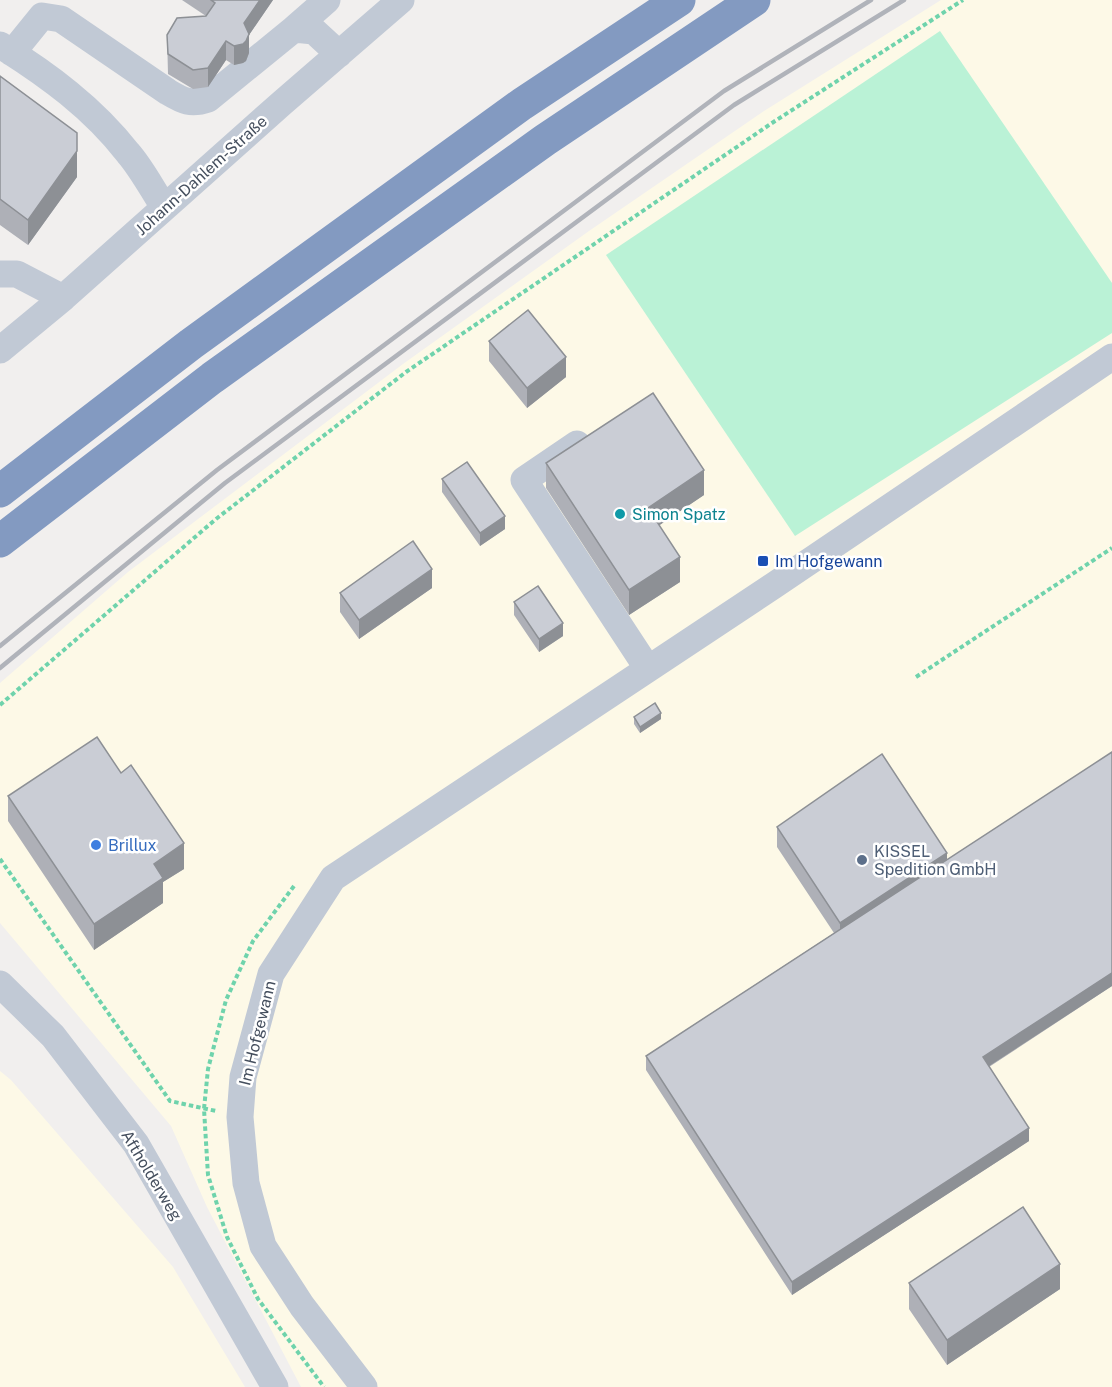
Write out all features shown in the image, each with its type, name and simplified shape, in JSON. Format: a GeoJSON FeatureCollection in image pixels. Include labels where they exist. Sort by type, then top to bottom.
{"type":"FeatureCollection","features":[{"type":"Feature","properties":{"kind":"highway"},"geometry":{"type":"LineString","coordinates":[[0,491],[191,344],[503,118],[679,0]]}},
{"type":"Feature","properties":{"kind":"highway"},"geometry":{"type":"LineString","coordinates":[[0,541],[222,371],[545,140],[754,0]]}},
{"type":"Feature","properties":{"kind":"street"},"geometry":{"type":"LineString","coordinates":[[164,207],[130,154],[108,128],[54,81],[6,49],[42,16],[61,19],[168,92],[184,101],[196,103],[208,99],[327,0]]}},
{"type":"Feature","properties":{"kind":"street","name":"Johann-Dahlem-Straße"},"geometry":{"type":"LineString","coordinates":[[0,350],[63,298],[401,0]]}},
{"type":"Feature","properties":{"kind":"street"},"geometry":{"type":"LineString","coordinates":[[294,29],[314,31],[339,54]]}},
{"type":"Feature","properties":{"kind":"street"},"geometry":{"type":"LineString","coordinates":[[0,274],[17,274],[63,298]]}},
{"type":"Feature","properties":{"kind":"street","name":"Im Hofgewann"},"geometry":{"type":"LineString","coordinates":[[364,1387],[302,1306],[263,1246],[246,1183],[240,1117],[243,1077],[271,974],[333,878],[1112,357]]}},
{"type":"Feature","properties":{"kind":"street"},"geometry":{"type":"LineString","coordinates":[[598,430],[524,480],[648,669]]}},
{"type":"Feature","properties":{"kind":"street","name":"Aftholderweg"},"geometry":{"type":"LineString","coordinates":[[0,984],[53,1036],[136,1144],[275,1387]]}},
{"type":"Feature","properties":{"kind":"path"},"geometry":{"type":"LineString","coordinates":[[0,705],[216,519],[406,372],[775,121],[963,0]]}},
{"type":"Feature","properties":{"kind":"path"},"geometry":{"type":"LineString","coordinates":[[916,676],[1112,548]]}},
{"type":"Feature","properties":{"kind":"path"},"geometry":{"type":"LineString","coordinates":[[0,859],[170,1101],[240,1117]]}},
{"type":"Feature","properties":{"kind":"path"},"geometry":{"type":"LineString","coordinates":[[295,884],[253,942],[226,1000],[208,1069],[204,1108],[208,1175],[227,1237],[258,1299],[324,1387]]}},
{"type":"Feature","properties":{"kind":"shaded area","name":"Im Hofgewann"},"geometry":{"type":"Polygon","coordinates":[[[941,0],[1112,0],[1112,1387],[301,1387],[207,1207],[171,1126],[0,923],[0,683],[128,572],[403,364],[589,231],[764,111],[941,0]]]}},
{"type":"Feature","properties":{"kind":"shaded area"},"geometry":{"type":"Polygon","coordinates":[[[0,1071],[11,1080],[173,1267],[245,1387],[0,1387],[0,1071]]]}},
{"type":"Feature","properties":{"kind":"green space"},"geometry":{"type":"Polygon","coordinates":[[[940,31],[1112,283],[1112,333],[795,536],[606,255],[940,31]]]}},
{"type":"Feature","properties":{"kind":"building"},"geometry":{"type":"Polygon","coordinates":[[[211,0],[260,0],[244,23],[249,34],[246,41],[234,46],[226,41],[208,68],[193,70],[168,54],[167,35],[177,18],[206,16],[215,3],[211,0]]]}},
{"type":"Feature","properties":{"kind":"building"},"geometry":{"type":"Polygon","coordinates":[[[0,76],[77,133],[77,151],[28,220],[0,199],[0,76]]]}},
{"type":"Feature","properties":{"kind":"building"},"geometry":{"type":"Polygon","coordinates":[[[528,310],[566,357],[527,388],[489,341],[528,310]]]}},
{"type":"Feature","properties":{"kind":"building","name":"Simon Spatz"},"geometry":{"type":"Polygon","coordinates":[[[653,393],[704,470],[648,508],[680,557],[629,590],[546,463],[653,393]]]}},
{"type":"Feature","properties":{"kind":"building"},"geometry":{"type":"Polygon","coordinates":[[[467,462],[505,516],[480,533],[442,479],[467,462]]]}},
{"type":"Feature","properties":{"kind":"building"},"geometry":{"type":"Polygon","coordinates":[[[413,541],[432,569],[359,620],[340,593],[413,541]]]}},
{"type":"Feature","properties":{"kind":"building"},"geometry":{"type":"Polygon","coordinates":[[[538,586],[563,623],[539,639],[514,602],[538,586]]]}},
{"type":"Feature","properties":{"kind":"building"},"geometry":{"type":"Polygon","coordinates":[[[655,703],[661,713],[640,727],[634,717],[655,703]]]}},
{"type":"Feature","properties":{"kind":"building","name":"Brillux"},"geometry":{"type":"Polygon","coordinates":[[[97,737],[121,773],[131,765],[184,843],[154,864],[163,878],[94,924],[8,796],[97,737]]]}},
{"type":"Feature","properties":{"kind":"building"},"geometry":{"type":"Polygon","coordinates":[[[1112,752],[1112,973],[983,1057],[1029,1128],[792,1282],[646,1056],[1112,752]]]}},
{"type":"Feature","properties":{"kind":"building","name":"KISSEL Spedition GmbH"},"geometry":{"type":"Polygon","coordinates":[[[882,754],[947,853],[840,923],[777,827],[882,754]]]}},
{"type":"Feature","properties":{"kind":"building"},"geometry":{"type":"Polygon","coordinates":[[[1023,1207],[1060,1264],[947,1340],[909,1283],[1023,1207]]]}},
{"type":"Feature","properties":{"kind":"railway"},"geometry":{"type":"LineString","coordinates":[[0,646],[217,470],[724,91],[871,0]]}},
{"type":"Feature","properties":{"kind":"railway"},"geometry":{"type":"LineString","coordinates":[[0,668],[225,483],[734,105],[904,0]]}},
{"type":"Feature","properties":{"kind":"place","name":"Simon Spatz"},"geometry":{"type":"Point","coordinates":[620,514]}},
{"type":"Feature","properties":{"kind":"place","name":"Im Hofgewann"},"geometry":{"type":"Point","coordinates":[763,561]}},
{"type":"Feature","properties":{"kind":"place","name":"Brillux"},"geometry":{"type":"Point","coordinates":[96,845]}},
{"type":"Feature","properties":{"kind":"place","name":"KISSEL Spedition GmbH"},"geometry":{"type":"Point","coordinates":[862,860]}}]}
